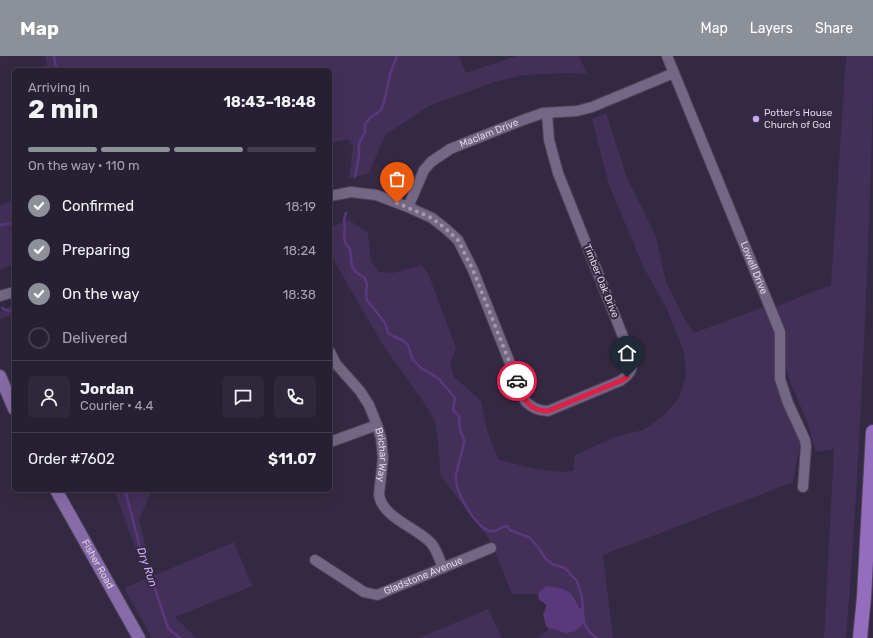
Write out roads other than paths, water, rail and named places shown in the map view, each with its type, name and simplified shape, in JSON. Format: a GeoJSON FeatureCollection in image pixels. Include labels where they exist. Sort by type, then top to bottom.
{"type":"FeatureCollection","features":[{"type":"Feature","properties":{"kind":"highway"},"geometry":{"type":"LineString","coordinates":[[860,638],[873,432]]}},
{"type":"Feature","properties":{"kind":"main road"},"geometry":{"type":"LineString","coordinates":[[0,376],[12,404]]}},
{"type":"Feature","properties":{"kind":"main road","name":"Fisher Road"},"geometry":{"type":"LineString","coordinates":[[57,492],[139,638]]}},
{"type":"Feature","properties":{"kind":"street","name":"Lowell Drive"},"geometry":{"type":"LineString","coordinates":[[667,56],[780,332],[780,379],[788,403],[806,446],[803,487]]}},
{"type":"Feature","properties":{"kind":"street","name":"Maclam Drive"},"geometry":{"type":"LineString","coordinates":[[408,207],[424,170],[431,162],[450,149],[523,120],[548,113],[577,111],[592,107],[674,73]]}},
{"type":"Feature","properties":{"kind":"street","name":"Timber Oak Drive"},"geometry":{"type":"LineString","coordinates":[[408,207],[432,218],[458,240],[473,270],[525,401],[530,406],[542,411],[548,411],[627,377],[632,369],[630,354],[558,173],[549,140],[548,113]]}},
{"type":"Feature","properties":{"kind":"street"},"geometry":{"type":"LineString","coordinates":[[332,196],[357,192],[376,195],[408,207]]}},
{"type":"Feature","properties":{"kind":"street"},"geometry":{"type":"LineString","coordinates":[[0,296],[12,293]]}},
{"type":"Feature","properties":{"kind":"street","name":"Brichar Way"},"geometry":{"type":"LineString","coordinates":[[332,356],[336,364],[363,395],[378,425],[383,458],[379,500],[385,510],[425,537],[432,545],[443,568]]}},
{"type":"Feature","properties":{"kind":"street"},"geometry":{"type":"LineString","coordinates":[[332,441],[378,425]]}},
{"type":"Feature","properties":{"kind":"street","name":"Gladstone Avenue"},"geometry":{"type":"LineString","coordinates":[[315,560],[364,592],[377,596],[491,548]]}},
{"type":"Feature","properties":{"kind":"waterway","name":"Dry Run"},"geometry":{"type":"LineString","coordinates":[[54,56],[56,68]]}},
{"type":"Feature","properties":{"kind":"waterway"},"geometry":{"type":"LineString","coordinates":[[355,177],[359,156],[359,144],[365,132],[365,124],[370,118],[381,110],[385,99],[390,74],[397,56]]}},
{"type":"Feature","properties":{"kind":"waterway"},"geometry":{"type":"LineString","coordinates":[[346,213],[344,220],[345,243],[350,249],[352,266],[357,273],[365,278],[367,284],[367,300],[385,323],[388,333],[404,341],[408,345],[413,360],[421,368],[438,378],[455,398],[453,410],[459,416],[460,430],[464,440],[456,482],[458,490],[472,516],[478,523],[490,531],[507,526],[510,530],[530,538],[545,558],[552,564],[565,568],[577,581],[582,597],[584,623],[596,638]]}},
{"type":"Feature","properties":{"kind":"waterway","name":"Dry Run"},"geometry":{"type":"LineString","coordinates":[[0,225],[12,223]]}},
{"type":"Feature","properties":{"kind":"waterway","name":"Dry Run"},"geometry":{"type":"LineString","coordinates":[[2,308],[8,311],[12,310]]}},
{"type":"Feature","properties":{"kind":"waterway","name":"Dry Run"},"geometry":{"type":"LineString","coordinates":[[126,492],[141,551],[168,628],[180,638]]}},
{"type":"Feature","properties":{"kind":"place","name":"Potter's House Church of God"},"geometry":{"type":"Point","coordinates":[756,119]}}]}
